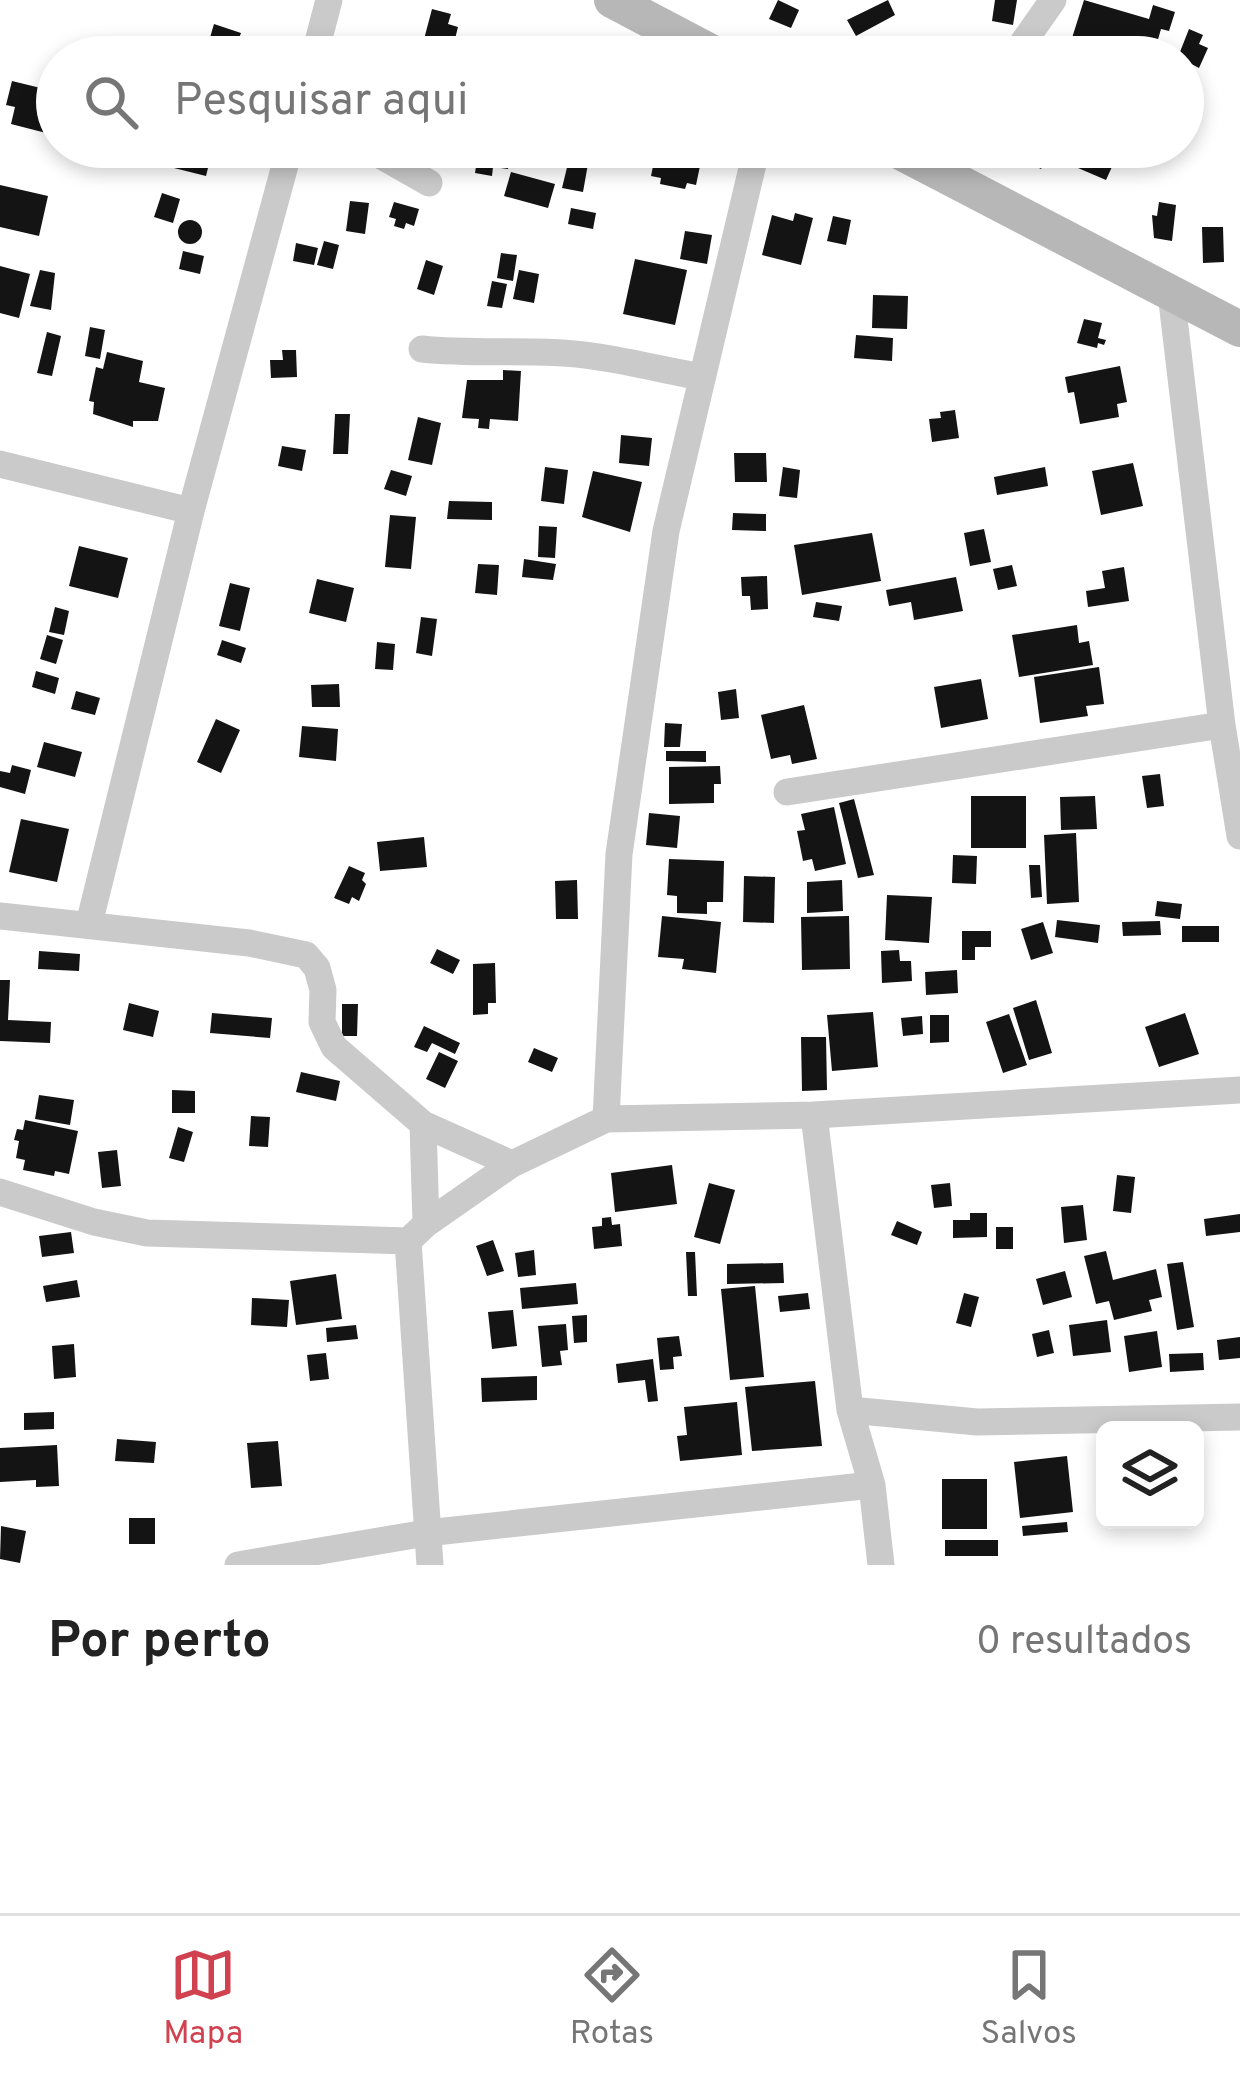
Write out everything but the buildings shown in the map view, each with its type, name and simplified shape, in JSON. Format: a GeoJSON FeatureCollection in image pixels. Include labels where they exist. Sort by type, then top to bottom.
{"type":"FeatureCollection","features":[{"type":"Feature","properties":{"kind":"main road"},"geometry":{"type":"LineString","coordinates":[[614,1],[680,36]]}},
{"type":"Feature","properties":{"kind":"main road"},"geometry":{"type":"LineString","coordinates":[[958,168],[1240,329]]}},
{"type":"Feature","properties":{"kind":"street"},"geometry":{"type":"LineString","coordinates":[[320,36],[329,0]]}},
{"type":"Feature","properties":{"kind":"street"},"geometry":{"type":"LineString","coordinates":[[1028,36],[1053,0]]}},
{"type":"Feature","properties":{"kind":"street"},"geometry":{"type":"LineString","coordinates":[[89,924],[191,511],[284,168]]}},
{"type":"Feature","properties":{"kind":"street"},"geometry":{"type":"LineString","coordinates":[[404,168],[429,182]]}},
{"type":"Feature","properties":{"kind":"street"},"geometry":{"type":"LineString","coordinates":[[606,1118],[619,854],[666,531],[752,168]]}},
{"type":"Feature","properties":{"kind":"street"},"geometry":{"type":"LineString","coordinates":[[1171,292],[1222,725],[1240,836]]}},
{"type":"Feature","properties":{"kind":"street"},"geometry":{"type":"LineString","coordinates":[[422,349],[466,354],[569,353],[702,377]]}},
{"type":"Feature","properties":{"kind":"street"},"geometry":{"type":"LineString","coordinates":[[0,464],[191,511]]}},
{"type":"Feature","properties":{"kind":"street"},"geometry":{"type":"LineString","coordinates":[[787,792],[1222,725]]}},
{"type":"Feature","properties":{"kind":"street"},"geometry":{"type":"LineString","coordinates":[[0,916],[249,943],[306,955],[317,968],[323,990],[322,1022],[334,1047],[423,1124],[512,1164]]}},
{"type":"Feature","properties":{"kind":"street"},"geometry":{"type":"LineString","coordinates":[[0,1192],[146,1233],[417,1232],[512,1164],[606,1118],[814,1115],[1240,1090]]}},
{"type":"Feature","properties":{"kind":"street"},"geometry":{"type":"LineString","coordinates":[[814,1115],[850,1410],[872,1485],[881,1565]]}},
{"type":"Feature","properties":{"kind":"street"},"geometry":{"type":"LineString","coordinates":[[423,1124],[417,1232],[430,1565]]}},
{"type":"Feature","properties":{"kind":"street"},"geometry":{"type":"LineString","coordinates":[[850,1410],[977,1422],[1240,1417]]}},
{"type":"Feature","properties":{"kind":"street"},"geometry":{"type":"LineString","coordinates":[[238,1565],[426,1533],[872,1485]]}}]}
